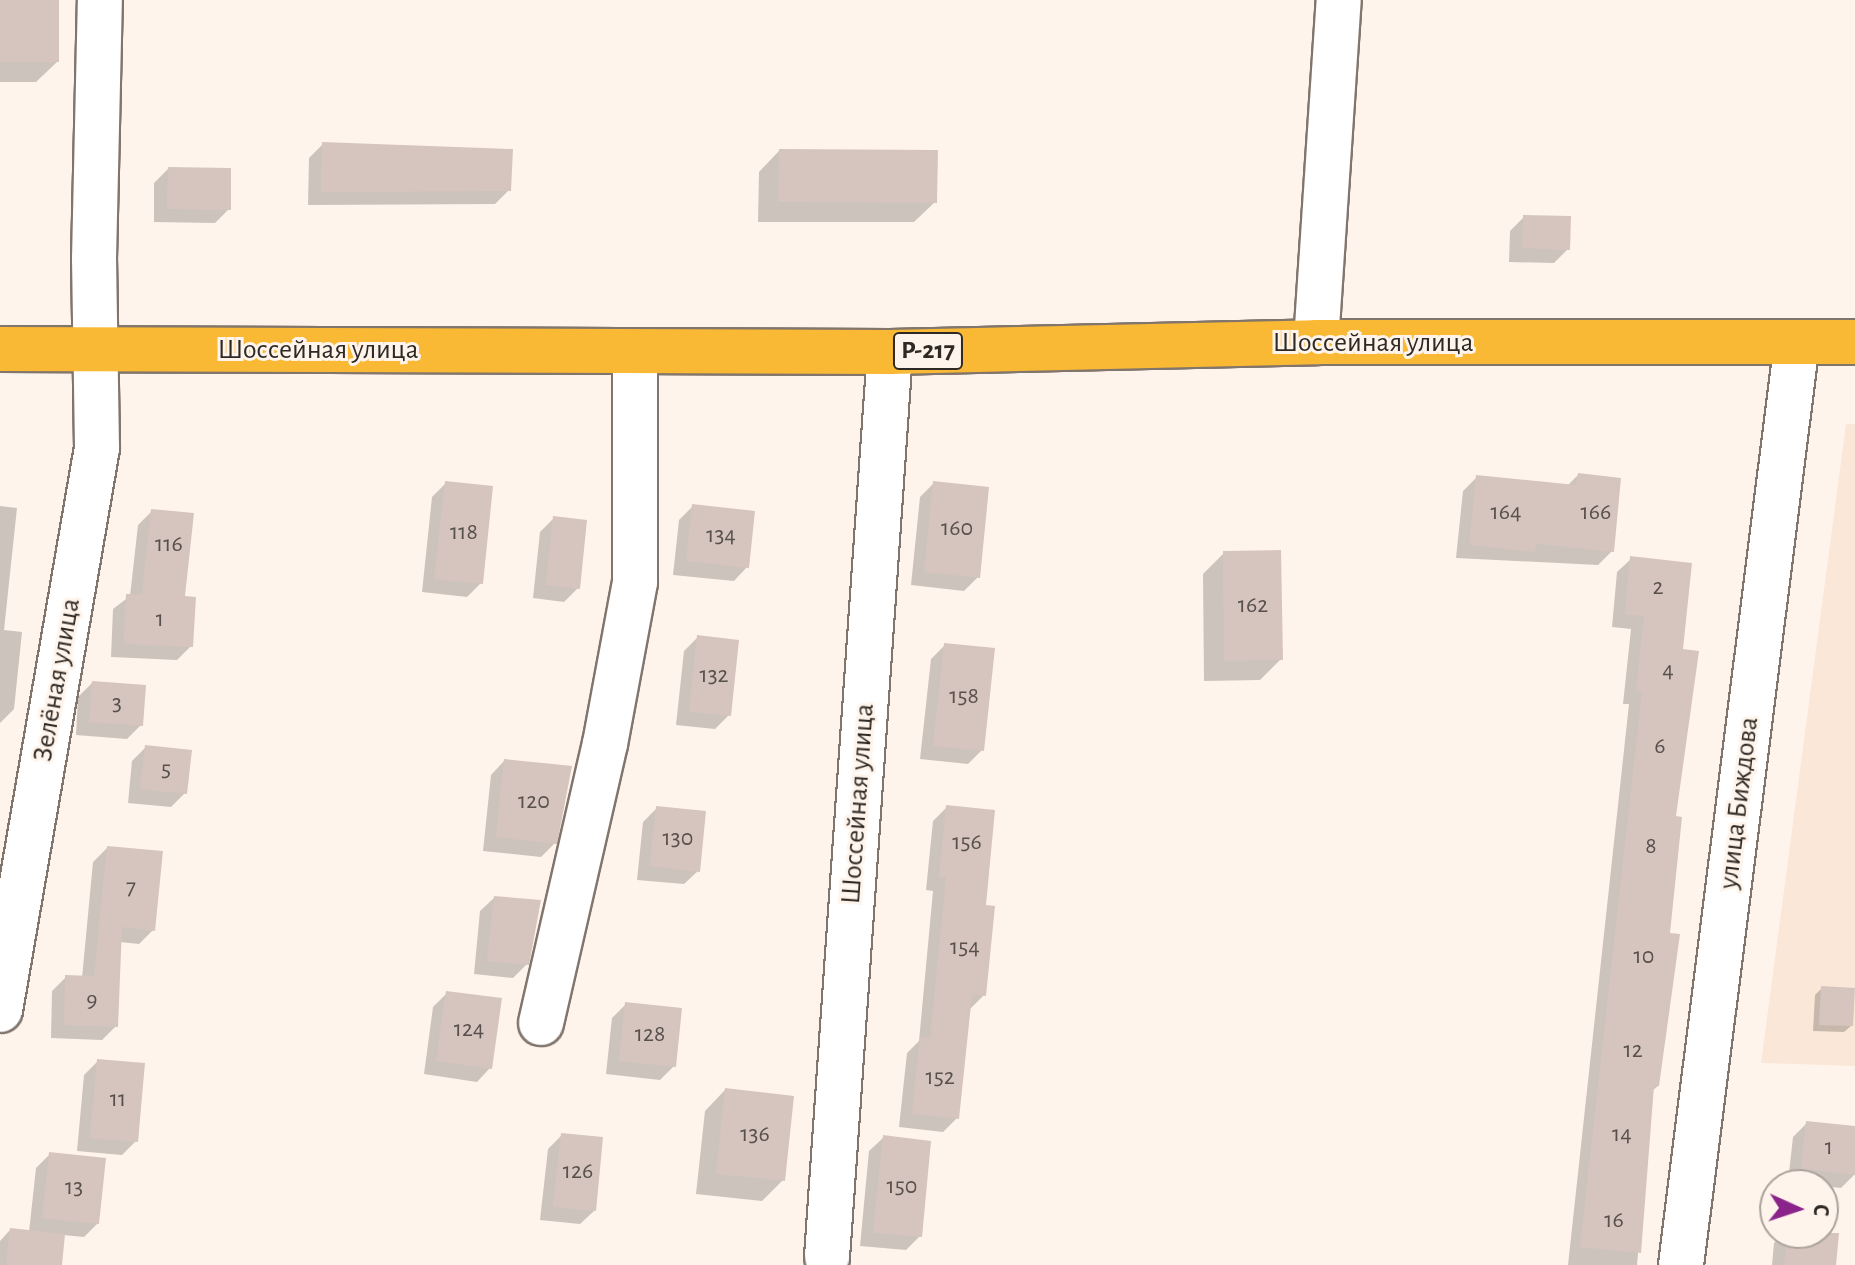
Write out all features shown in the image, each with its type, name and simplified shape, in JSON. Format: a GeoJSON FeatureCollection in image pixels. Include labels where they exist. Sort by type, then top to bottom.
{"type":"FeatureCollection","features":[{"type":"Feature","properties":{"kind":"highway","name":"Шоссейная улица"},"geometry":{"type":"LineString","coordinates":[[0,349],[890,352],[1316,342],[1855,342]]}},
{"type":"Feature","properties":{"kind":"street","name":"Зелёная улица"},"geometry":{"type":"LineString","coordinates":[[0,1010],[97,448],[94,348],[100,0]]}},
{"type":"Feature","properties":{"kind":"street"},"geometry":{"type":"LineString","coordinates":[[1316,342],[1339,0]]}},
{"type":"Feature","properties":{"kind":"street","name":"улица Биждова"},"geometry":{"type":"LineString","coordinates":[[1681,1265],[1797,342]]}},
{"type":"Feature","properties":{"kind":"street"},"geometry":{"type":"LineString","coordinates":[[541,1023],[605,744],[635,582],[635,352]]}},
{"type":"Feature","properties":{"kind":"street","name":"Шоссейная улица"},"geometry":{"type":"LineString","coordinates":[[827,1257],[890,352]]}},
{"type":"Feature","properties":{"kind":"shaded area"},"geometry":{"type":"Polygon","coordinates":[[[1846,424],[1855,424],[1855,1066],[1761,1063],[1846,424]]]}},
{"type":"Feature","properties":{"kind":"building"},"geometry":{"type":"Polygon","coordinates":[[[0,0],[59,0],[59,62],[0,62],[0,0]]]}},
{"type":"Feature","properties":{"kind":"building"},"geometry":{"type":"Polygon","coordinates":[[[322,142],[513,149],[511,191],[321,192],[322,142]]]}},
{"type":"Feature","properties":{"kind":"building"},"geometry":{"type":"Polygon","coordinates":[[[779,149],[938,150],[937,203],[778,202],[779,149]]]}},
{"type":"Feature","properties":{"kind":"building"},"geometry":{"type":"Polygon","coordinates":[[[168,167],[231,168],[231,210],[167,209],[168,167]]]}},
{"type":"Feature","properties":{"kind":"building"},"geometry":{"type":"Polygon","coordinates":[[[1523,215],[1571,216],[1570,250],[1522,248],[1523,215]]]}},
{"type":"Feature","properties":{"kind":"building"},"geometry":{"type":"Polygon","coordinates":[[[1578,473],[1621,478],[1614,552],[1536,544],[1535,552],[1469,545],[1476,475],[1576,485],[1578,473]]]}},
{"type":"Feature","properties":{"kind":"building"},"geometry":{"type":"Polygon","coordinates":[[[445,481],[493,486],[483,584],[434,579],[445,481]]]}},
{"type":"Feature","properties":{"kind":"building"},"geometry":{"type":"Polygon","coordinates":[[[933,481],[989,487],[980,578],[924,572],[933,481]]]}},
{"type":"Feature","properties":{"kind":"building"},"geometry":{"type":"Polygon","coordinates":[[[692,504],[755,511],[749,568],[686,561],[692,504]]]}},
{"type":"Feature","properties":{"kind":"building"},"geometry":{"type":"Polygon","coordinates":[[[151,509],[194,513],[185,596],[196,597],[193,647],[124,644],[126,594],[142,594],[151,509]]]}},
{"type":"Feature","properties":{"kind":"building"},"geometry":{"type":"Polygon","coordinates":[[[553,516],[587,520],[580,589],[546,585],[553,516]]]}},
{"type":"Feature","properties":{"kind":"building"},"geometry":{"type":"Polygon","coordinates":[[[1281,550],[1283,660],[1224,661],[1223,551],[1281,550]]]}},
{"type":"Feature","properties":{"kind":"building"},"geometry":{"type":"Polygon","coordinates":[[[1630,556],[1692,563],[1683,649],[1699,651],[1676,816],[1682,817],[1670,933],[1680,934],[1659,1086],[1654,1086],[1641,1253],[1580,1247],[1642,691],[1636,691],[1644,616],[1625,614],[1630,556]]]}},
{"type":"Feature","properties":{"kind":"building"},"geometry":{"type":"Polygon","coordinates":[[[697,635],[739,640],[731,716],[689,712],[697,635]]]}},
{"type":"Feature","properties":{"kind":"building"},"geometry":{"type":"Polygon","coordinates":[[[944,643],[995,648],[984,751],[933,746],[944,643]]]}},
{"type":"Feature","properties":{"kind":"building"},"geometry":{"type":"Polygon","coordinates":[[[92,681],[146,685],[143,726],[89,722],[92,681]]]}},
{"type":"Feature","properties":{"kind":"building"},"geometry":{"type":"Polygon","coordinates":[[[145,745],[192,750],[187,794],[140,789],[145,745]]]}},
{"type":"Feature","properties":{"kind":"building"},"geometry":{"type":"Polygon","coordinates":[[[504,759],[572,766],[557,844],[496,837],[504,759]]]}},
{"type":"Feature","properties":{"kind":"building"},"geometry":{"type":"Polygon","coordinates":[[[946,805],[995,810],[986,905],[995,906],[986,996],[972,995],[959,1119],[912,1114],[920,1037],[930,1038],[946,877],[939,877],[946,805]]]}},
{"type":"Feature","properties":{"kind":"building"},"geometry":{"type":"Polygon","coordinates":[[[656,806],[706,811],[700,872],[650,866],[656,806]]]}},
{"type":"Feature","properties":{"kind":"building"},"geometry":{"type":"Polygon","coordinates":[[[107,846],[163,851],[155,931],[122,927],[118,1027],[64,1025],[65,975],[94,976],[107,846]]]}},
{"type":"Feature","properties":{"kind":"building"},"geometry":{"type":"Polygon","coordinates":[[[494,896],[541,900],[529,965],[487,961],[494,896]]]}},
{"type":"Feature","properties":{"kind":"building"},"geometry":{"type":"Polygon","coordinates":[[[1821,986],[1855,988],[1853,1026],[1819,1025],[1821,986]]]}},
{"type":"Feature","properties":{"kind":"building"},"geometry":{"type":"Polygon","coordinates":[[[446,991],[502,998],[492,1069],[436,1061],[446,991]]]}},
{"type":"Feature","properties":{"kind":"building"},"geometry":{"type":"Polygon","coordinates":[[[625,1002],[682,1008],[676,1067],[619,1061],[625,1002]]]}},
{"type":"Feature","properties":{"kind":"building"},"geometry":{"type":"Polygon","coordinates":[[[97,1059],[145,1063],[138,1142],[90,1138],[97,1059]]]}},
{"type":"Feature","properties":{"kind":"building"},"geometry":{"type":"Polygon","coordinates":[[[725,1088],[794,1096],[785,1181],[716,1174],[725,1088]]]}},
{"type":"Feature","properties":{"kind":"building"},"geometry":{"type":"Polygon","coordinates":[[[1806,1121],[1855,1126],[1855,1175],[1839,1173],[1839,1169],[1801,1169],[1806,1121]]]}},
{"type":"Feature","properties":{"kind":"building"},"geometry":{"type":"Polygon","coordinates":[[[561,1133],[603,1137],[596,1211],[553,1207],[561,1133]]]}},
{"type":"Feature","properties":{"kind":"building"},"geometry":{"type":"Polygon","coordinates":[[[883,1135],[931,1141],[922,1237],[873,1233],[883,1135]]]}},
{"type":"Feature","properties":{"kind":"building"},"geometry":{"type":"Polygon","coordinates":[[[49,1152],[106,1158],[99,1224],[42,1218],[49,1152]]]}},
{"type":"Feature","properties":{"kind":"building"},"geometry":{"type":"Polygon","coordinates":[[[10,1228],[65,1234],[62,1265],[6,1265],[10,1228]]]}},
{"type":"Feature","properties":{"kind":"building"},"geometry":{"type":"Polygon","coordinates":[[[1786,1249],[1838,1249],[1836,1265],[1784,1265],[1786,1249]]]}}]}
